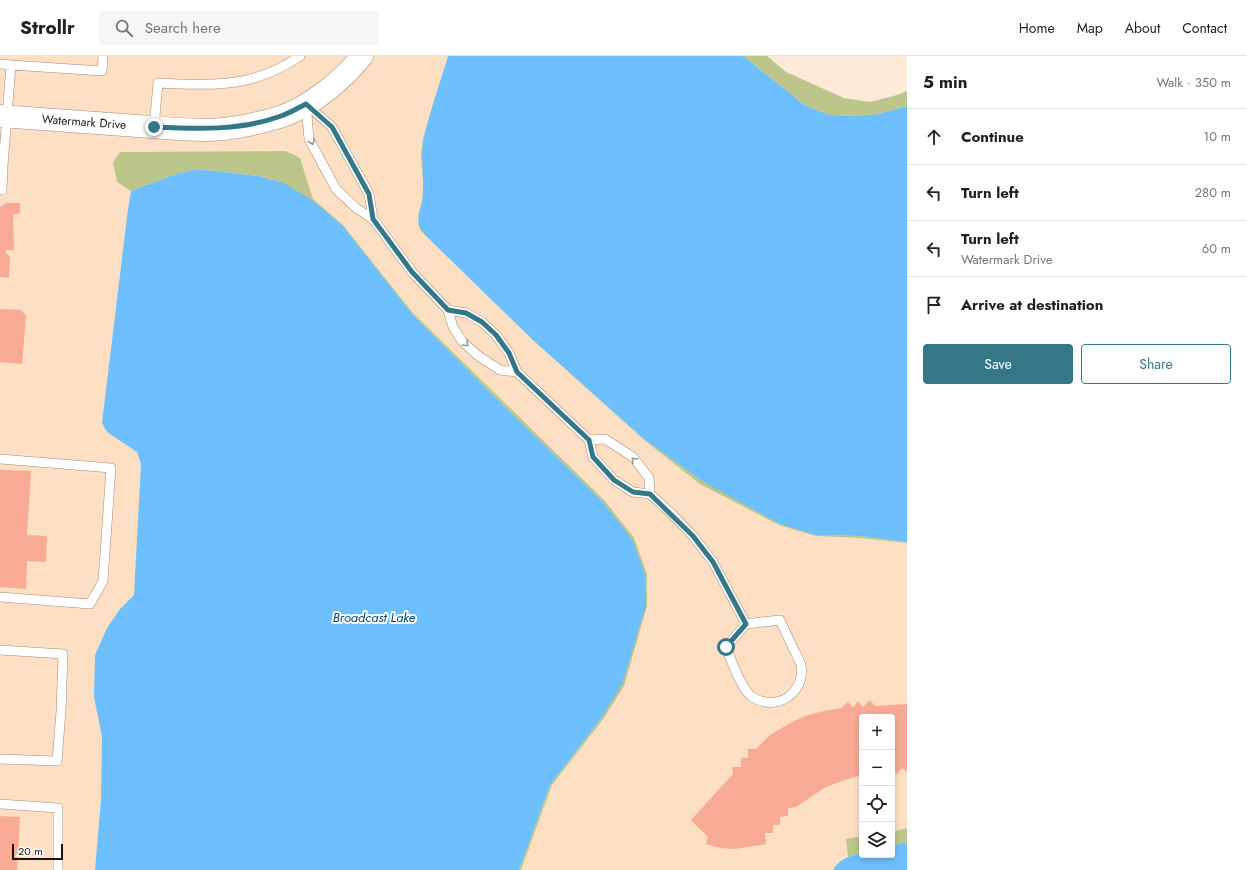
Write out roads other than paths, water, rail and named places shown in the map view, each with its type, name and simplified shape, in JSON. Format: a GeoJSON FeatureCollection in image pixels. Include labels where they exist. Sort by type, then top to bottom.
{"type":"FeatureCollection","features":[{"type":"Feature","properties":{"kind":"street","name":"Watermark Drive"},"geometry":{"type":"LineString","coordinates":[[3,116],[154,127],[224,129],[281,116],[306,104],[337,81],[353,67],[362,56]]}},
{"type":"Feature","properties":{"kind":"lane"},"geometry":{"type":"LineString","coordinates":[[0,64],[102,71],[103,56]]}},
{"type":"Feature","properties":{"kind":"lane"},"geometry":{"type":"LineString","coordinates":[[154,127],[158,83],[205,85],[227,84],[252,80],[271,73],[300,56]]}},
{"type":"Feature","properties":{"kind":"lane"},"geometry":{"type":"LineString","coordinates":[[0,190],[2,190],[1,166],[3,116],[11,65]]}},
{"type":"Feature","properties":{"kind":"lane"},"geometry":{"type":"LineString","coordinates":[[306,104],[332,127],[369,194],[373,219]]}},
{"type":"Feature","properties":{"kind":"lane"},"geometry":{"type":"LineString","coordinates":[[306,104],[309,139],[336,190],[356,208],[373,219],[412,272],[448,310],[453,327],[462,341],[476,355],[500,370],[517,372]]}},
{"type":"Feature","properties":{"kind":"lane"},"geometry":{"type":"LineString","coordinates":[[448,310],[466,313],[482,322],[509,353],[517,372],[589,440],[593,457],[614,480],[633,492],[650,494],[693,536],[713,562],[746,624]]}},
{"type":"Feature","properties":{"kind":"lane"},"geometry":{"type":"LineString","coordinates":[[589,440],[605,439],[633,457],[649,478],[650,494]]}},
{"type":"Feature","properties":{"kind":"lane"},"geometry":{"type":"LineString","coordinates":[[0,460],[110,468],[103,581],[90,604],[0,597]]}},
{"type":"Feature","properties":{"kind":"lane"},"geometry":{"type":"LineString","coordinates":[[780,620],[801,664],[800,682],[792,695],[780,701],[764,703],[750,695],[738,676],[726,647],[746,624],[780,620]]}},
{"type":"Feature","properties":{"kind":"lane"},"geometry":{"type":"LineString","coordinates":[[0,650],[63,654],[57,761],[0,758]]}},
{"type":"Feature","properties":{"kind":"lane"},"geometry":{"type":"LineString","coordinates":[[0,804],[58,808],[58,870]]}},
{"type":"Feature","properties":{"kind":"water"},"geometry":{"type":"Polygon","coordinates":[[[448,56],[743,56],[806,106],[830,115],[856,116],[879,114],[907,106],[907,542],[859,536],[816,535],[780,524],[702,481],[644,439],[534,341],[426,236],[418,220],[423,193],[423,145],[429,118],[448,56]]]}},
{"type":"Feature","properties":{"kind":"water","name":"Broadcast Lake"},"geometry":{"type":"Polygon","coordinates":[[[197,169],[259,176],[284,183],[312,200],[343,226],[412,314],[603,502],[632,539],[645,574],[646,606],[622,684],[602,717],[550,785],[519,870],[95,870],[101,799],[102,737],[94,697],[95,655],[107,628],[120,609],[134,595],[141,464],[137,452],[107,432],[102,423],[128,209],[131,191],[173,175],[197,169]]]}},
{"type":"Feature","properties":{"kind":"water"},"geometry":{"type":"Polygon","coordinates":[[[907,842],[907,870],[833,870],[838,863],[859,854],[859,858],[895,858],[895,845],[907,842]]]}}]}
